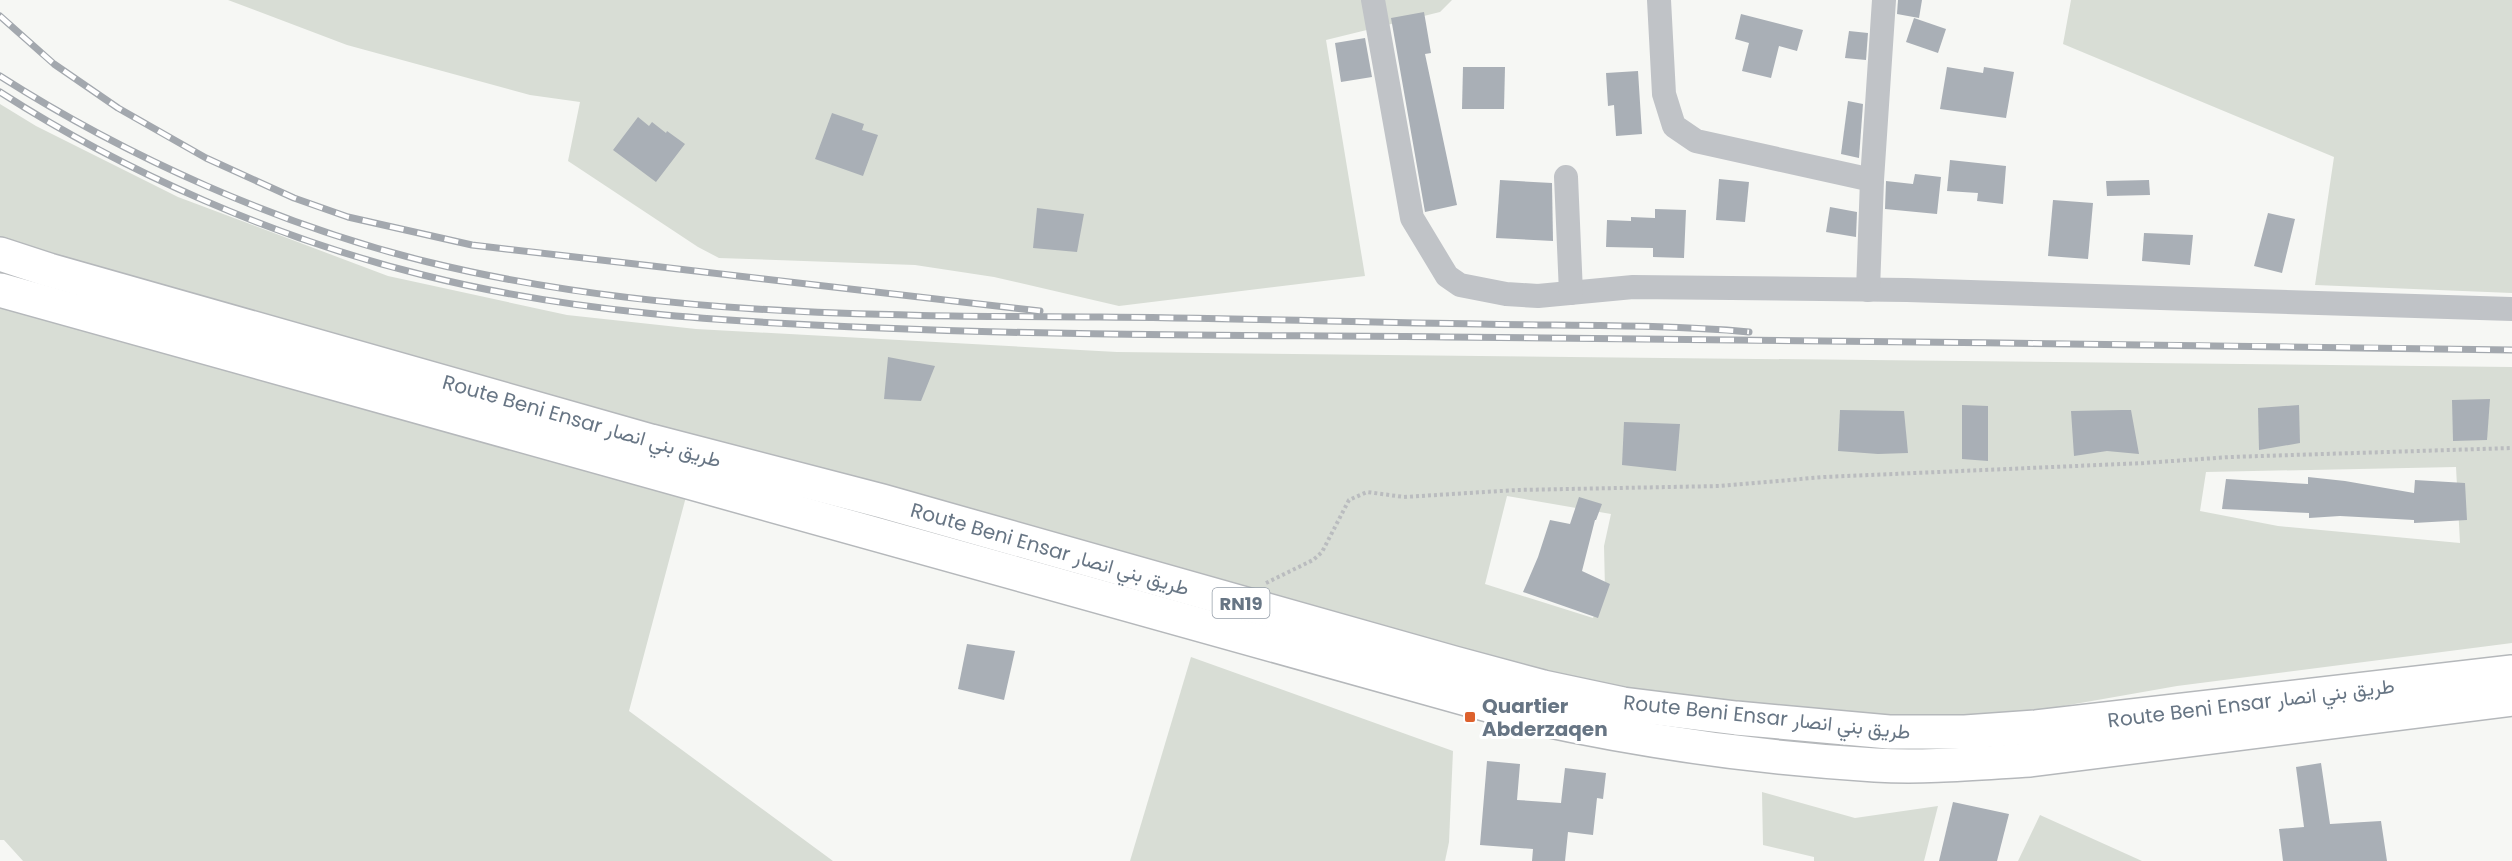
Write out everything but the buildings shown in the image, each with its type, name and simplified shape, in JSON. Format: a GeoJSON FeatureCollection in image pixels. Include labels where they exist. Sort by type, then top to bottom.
{"type":"FeatureCollection","features":[{"type":"Feature","properties":{"kind":"highway","name":"Route Beni Ensar طريق بني انصار"},"geometry":{"type":"LineString","coordinates":[[0,254],[640,438],[882,501],[1484,671],[1623,704],[1736,718],[1889,732],[1965,732],[2036,727],[2512,672]]}},
{"type":"Feature","properties":{"kind":"highway","name":"Route Beni Ensar طريق بني انصار"},"geometry":{"type":"LineString","coordinates":[[0,290],[1531,717],[1662,744],[1719,752],[1876,765],[2030,760],[2512,699]]}},
{"type":"Feature","properties":{"kind":"street"},"geometry":{"type":"LineString","coordinates":[[1373,0],[1412,218],[1447,276],[1460,285],[1506,294],[1538,296],[1633,287],[1868,290],[2512,309]]}},
{"type":"Feature","properties":{"kind":"street"},"geometry":{"type":"LineString","coordinates":[[1659,0],[1664,94],[1674,126],[1696,141],[1872,180]]}},
{"type":"Feature","properties":{"kind":"street"},"geometry":{"type":"LineString","coordinates":[[1868,290],[1872,180],[1884,0]]}},
{"type":"Feature","properties":{"kind":"street"},"geometry":{"type":"LineString","coordinates":[[1566,177],[1571,293]]}},
{"type":"Feature","properties":{"kind":"path"},"geometry":{"type":"LineString","coordinates":[[1229,600],[1313,561],[1322,552],[1349,500],[1367,492],[1404,497],[1517,490],[1720,486],[1824,477],[2132,464],[2230,457],[2512,448]]}},
{"type":"Feature","properties":{"kind":"shaded area"},"geometry":{"type":"Polygon","coordinates":[[[228,0],[1452,0],[1440,12],[1326,40],[1365,276],[1119,306],[994,277],[915,265],[719,258],[698,247],[568,161],[580,102],[530,95],[347,45],[228,0]]]}},
{"type":"Feature","properties":{"kind":"shaded area"},"geometry":{"type":"Polygon","coordinates":[[[2071,0],[2512,0],[2512,293],[2315,285],[2334,157],[2063,44],[2071,0]]]}},
{"type":"Feature","properties":{"kind":"shaded area"},"geometry":{"type":"Polygon","coordinates":[[[0,104],[36,126],[178,197],[388,276],[567,315],[696,329],[1117,352],[2512,367],[2512,643],[2177,686],[1966,723],[1784,717],[1586,686],[0,253],[0,104]],[[2456,467],[2206,472],[2200,511],[2278,526],[2460,543],[2456,467]],[[1507,496],[1485,584],[1593,618],[1605,589],[1604,546],[1611,514],[1507,496]]]}},
{"type":"Feature","properties":{"kind":"shaded area"},"geometry":{"type":"Polygon","coordinates":[[[0,305],[687,493],[629,711],[833,861],[23,861],[4,840],[0,840],[0,305]]]}},
{"type":"Feature","properties":{"kind":"shaded area"},"geometry":{"type":"Polygon","coordinates":[[[1191,657],[1453,751],[1449,842],[1445,861],[1130,861],[1191,657]]]}},
{"type":"Feature","properties":{"kind":"shaded area"},"geometry":{"type":"Polygon","coordinates":[[[1762,792],[1855,818],[1938,806],[1924,861],[1814,861],[1814,857],[1763,845],[1762,792]]]}},
{"type":"Feature","properties":{"kind":"shaded area"},"geometry":{"type":"Polygon","coordinates":[[[2040,815],[2142,861],[2018,861],[2040,815]]]}},
{"type":"Feature","properties":{"kind":"railway"},"geometry":{"type":"LineString","coordinates":[[0,16],[54,64],[118,108],[206,158],[294,198],[348,217],[472,245],[1040,311]]}},
{"type":"Feature","properties":{"kind":"railway"},"geometry":{"type":"LineString","coordinates":[[0,76],[49,106],[152,161],[261,209],[373,247],[428,262],[511,280],[594,293],[678,303],[762,309],[931,316],[1614,326],[1749,332]]}},
{"type":"Feature","properties":{"kind":"railway"},"geometry":{"type":"LineString","coordinates":[[0,92],[48,122],[151,176],[258,223],[313,243],[423,275],[479,288],[650,314],[823,326],[952,331],[2512,350]]}},
{"type":"Feature","properties":{"kind":"place","name":"Quartier Abderzaqen"},"geometry":{"type":"Point","coordinates":[1470,717]}}]}
